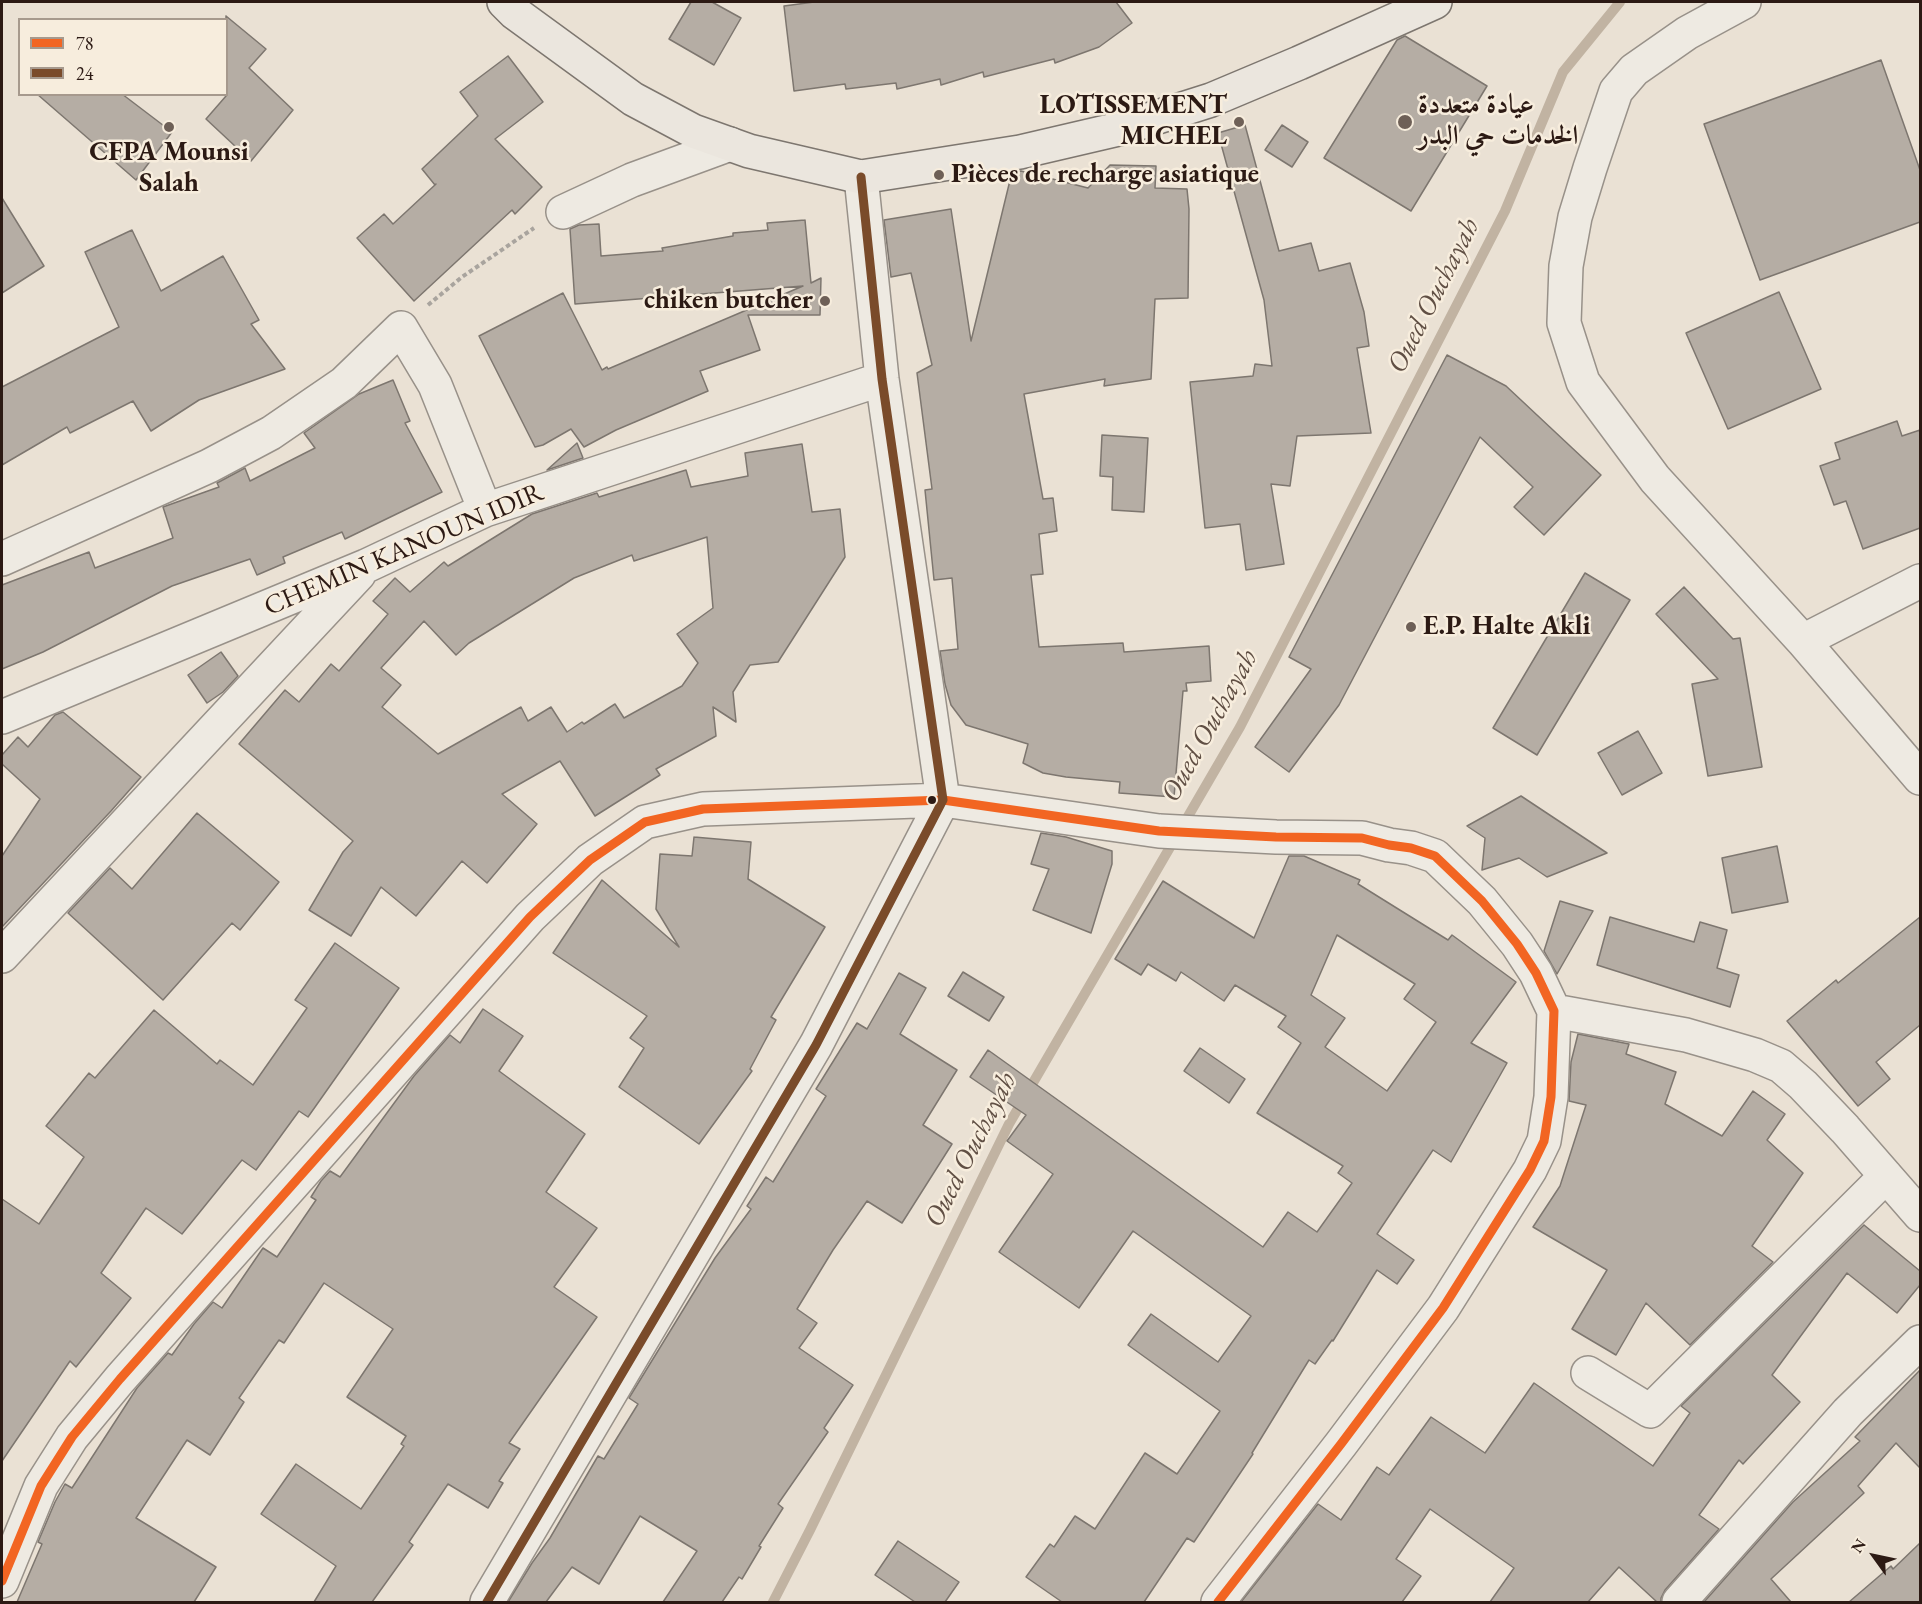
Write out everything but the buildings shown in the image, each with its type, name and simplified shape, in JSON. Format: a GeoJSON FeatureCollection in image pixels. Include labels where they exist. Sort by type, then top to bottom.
{"type":"FeatureCollection","features":[{"type":"Feature","properties":{"kind":"main road"},"geometry":{"type":"LineString","coordinates":[[504,2],[515,13],[633,99],[693,131],[748,151],[861,177],[1020,152],[1123,128],[1210,100],[1435,2]]}},
{"type":"Feature","properties":{"kind":"street"},"geometry":{"type":"LineString","coordinates":[[1744,2],[1687,33],[1634,70],[1616,91],[1575,217],[1566,266],[1563,323],[1583,382],[1655,479],[1803,641],[1920,778]]}},
{"type":"Feature","properties":{"kind":"street"},"geometry":{"type":"LineString","coordinates":[[563,212],[632,180],[730,144]]}},
{"type":"Feature","properties":{"kind":"street"},"geometry":{"type":"LineString","coordinates":[[487,1602],[816,1045],[943,800],[882,379],[861,177]]}},
{"type":"Feature","properties":{"kind":"street"},"geometry":{"type":"LineString","coordinates":[[2,559],[209,466],[271,433],[344,383],[401,328],[435,386],[485,510]]}},
{"type":"Feature","properties":{"kind":"street","name":"CHEMIN KANOUN IDIR"},"geometry":{"type":"LineString","coordinates":[[2,717],[366,566],[485,510],[882,379]]}},
{"type":"Feature","properties":{"kind":"street"},"geometry":{"type":"LineString","coordinates":[[2,956],[366,566]]}},
{"type":"Feature","properties":{"kind":"street"},"geometry":{"type":"LineString","coordinates":[[1803,641],[1920,581]]}},
{"type":"Feature","properties":{"kind":"street"},"geometry":{"type":"LineString","coordinates":[[2,1581],[41,1486],[72,1437],[128,1370],[530,917],[590,860],[645,822],[703,809],[943,800],[1159,831],[1276,837],[1362,838],[1411,848],[1435,856],[1482,901],[1517,944],[1536,973],[1554,1011],[1551,1097],[1544,1141],[1530,1170],[1443,1308],[1355,1426],[1218,1602]]}},
{"type":"Feature","properties":{"kind":"street"},"geometry":{"type":"LineString","coordinates":[[1554,1011],[1686,1035],[1755,1055],[1781,1066],[1803,1085],[1845,1129],[1920,1215]]}},
{"type":"Feature","properties":{"kind":"street"},"geometry":{"type":"LineString","coordinates":[[1588,1373],[1650,1411],[1886,1176]]}},
{"type":"Feature","properties":{"kind":"street"},"geometry":{"type":"LineString","coordinates":[[1678,1602],[1848,1412],[1920,1342]]}},
{"type":"Feature","properties":{"kind":"path"},"geometry":{"type":"LineString","coordinates":[[401,328],[462,277],[521,236],[563,212]]}},
{"type":"Feature","properties":{"kind":"waterway","name":"Oued Ouchayah"},"geometry":{"type":"LineString","coordinates":[[773,1602],[1009,1124],[1240,727],[1505,211],[1563,72],[1620,2]]}},
{"type":"Feature","properties":{"kind":"transit line","name":"24"},"geometry":{"type":"LineString","coordinates":[[487,1602],[816,1045],[943,800],[882,379],[861,177]]}},
{"type":"Feature","properties":{"kind":"transit line","name":"78"},"geometry":{"type":"LineString","coordinates":[[2,1581],[41,1486],[72,1437],[120,1379],[530,917],[590,860],[645,822],[703,809],[943,800],[1159,831],[1276,837],[1362,838],[1411,848],[1435,856],[1482,901],[1517,944],[1536,973],[1554,1011],[1551,1097],[1544,1141],[1530,1170],[1443,1308],[1218,1602]]}},
{"type":"Feature","properties":{"kind":"place","name":"LOTISSEMENT MICHEL"},"geometry":{"type":"Point","coordinates":[1239,122]}},
{"type":"Feature","properties":{"kind":"place","name":"عيادة متعددة الخدمات حي البدر"},"geometry":{"type":"Point","coordinates":[1405,122]}},
{"type":"Feature","properties":{"kind":"place","name":"CFPA Mounsi Salah"},"geometry":{"type":"Point","coordinates":[169,127]}},
{"type":"Feature","properties":{"kind":"place","name":"Pièces de recharge asiatique"},"geometry":{"type":"Point","coordinates":[939,175]}},
{"type":"Feature","properties":{"kind":"place","name":"chiken butcher"},"geometry":{"type":"Point","coordinates":[825,301]}},
{"type":"Feature","properties":{"kind":"place","name":"E.P. Halte Akli"},"geometry":{"type":"Point","coordinates":[1411,627]}}]}
